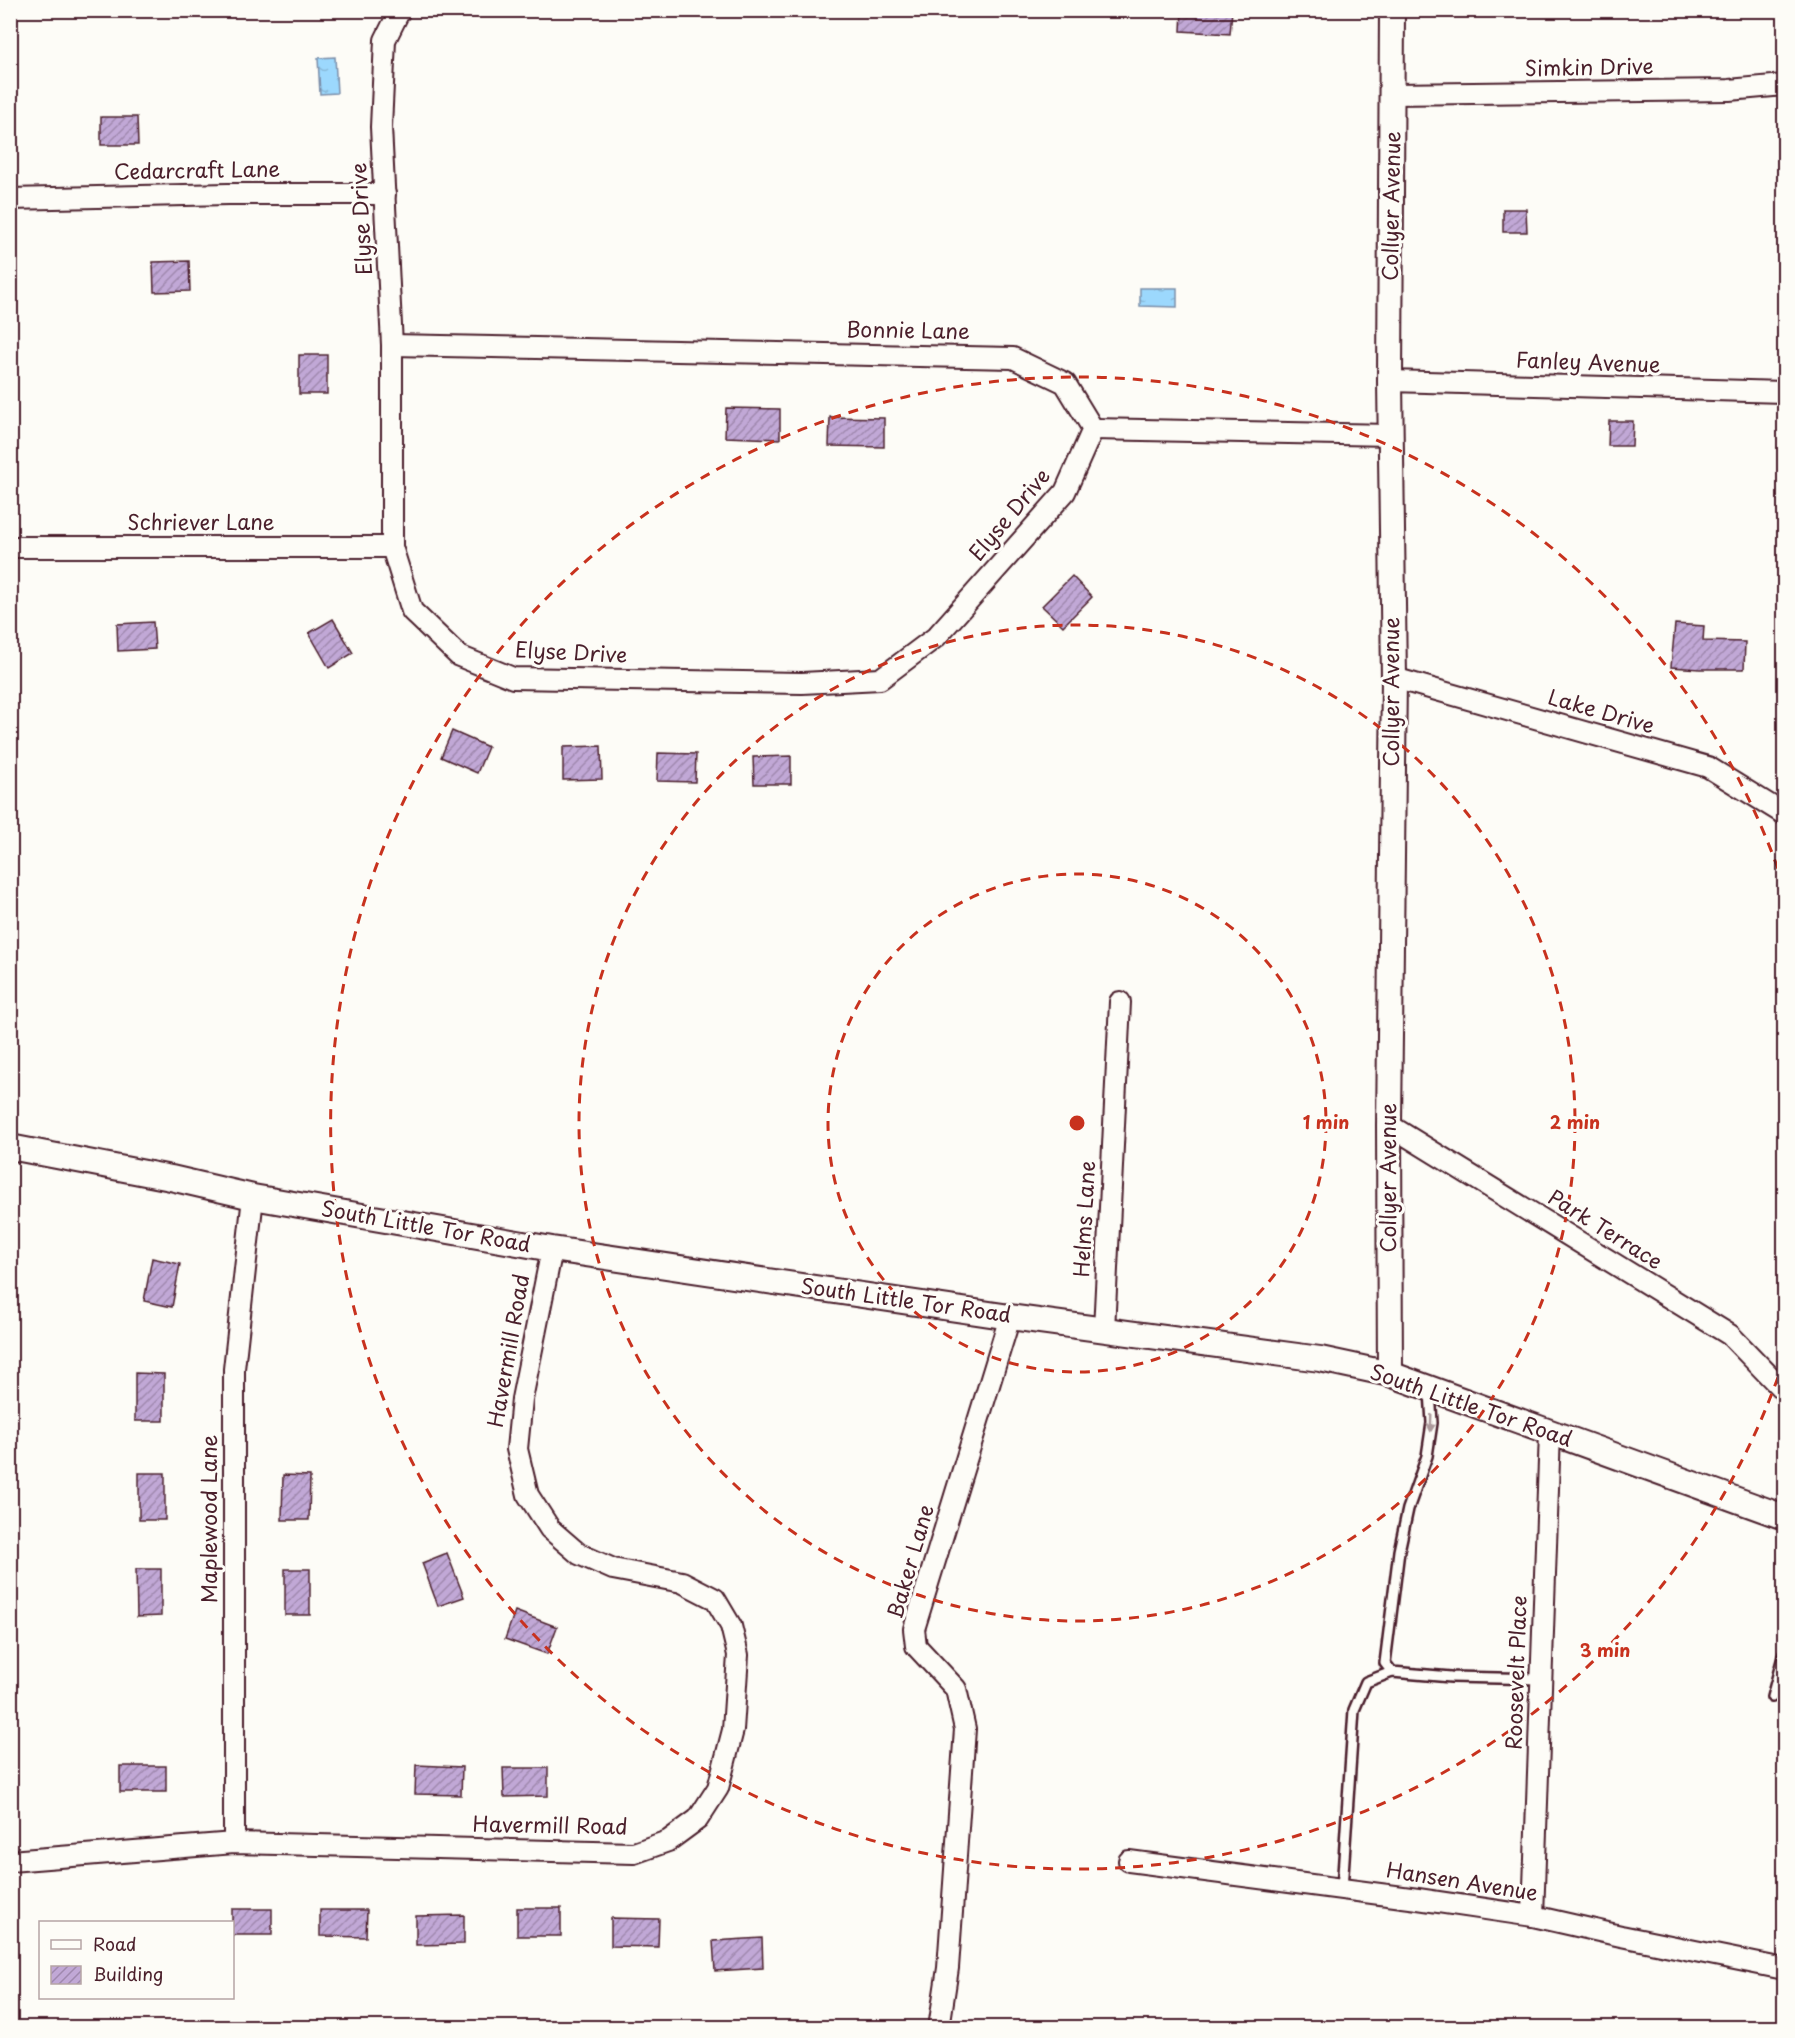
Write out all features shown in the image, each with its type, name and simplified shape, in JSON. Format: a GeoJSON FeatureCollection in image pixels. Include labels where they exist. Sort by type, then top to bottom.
{"type":"FeatureCollection","features":[{"type":"Feature","properties":{"kind":"street","name":"Elyse Drive"},"geometry":{"type":"LineString","coordinates":[[400,10],[385,40],[381,127],[392,345],[392,547],[412,611],[459,656],[513,678],[802,683],[880,679],[936,637],[1065,492],[1093,429]]}},
{"type":"Feature","properties":{"kind":"street","name":"Collyer Avenue"},"geometry":{"type":"LineString","coordinates":[[1390,1374],[1389,1125],[1394,678],[1390,381],[1392,10]]}},
{"type":"Feature","properties":{"kind":"street","name":"Simkin Drive"},"geometry":{"type":"LineString","coordinates":[[1393,94],[1729,90],[1785,85]]}},
{"type":"Feature","properties":{"kind":"street","name":"Cedarcraft Lane"},"geometry":{"type":"LineString","coordinates":[[10,199],[228,194],[384,194]]}},
{"type":"Feature","properties":{"kind":"street","name":"Bonnie Lane"},"geometry":{"type":"LineString","coordinates":[[392,345],[1013,357],[1065,383],[1093,429]]}},
{"type":"Feature","properties":{"kind":"street","name":"Fanley Avenue"},"geometry":{"type":"LineString","coordinates":[[1390,381],[1785,392]]}},
{"type":"Feature","properties":{"kind":"street"},"geometry":{"type":"LineString","coordinates":[[1093,429],[1391,435]]}},
{"type":"Feature","properties":{"kind":"street","name":"Schriever Lane"},"geometry":{"type":"LineString","coordinates":[[10,547],[392,547]]}},
{"type":"Feature","properties":{"kind":"street","name":"Lake Drive"},"geometry":{"type":"LineString","coordinates":[[1394,678],[1708,767],[1785,814]]}},
{"type":"Feature","properties":{"kind":"street","name":"Helms Lane"},"geometry":{"type":"LineString","coordinates":[[1104,1330],[1120,1002]]}},
{"type":"Feature","properties":{"kind":"street","name":"Park Terrace"},"geometry":{"type":"LineString","coordinates":[[1389,1125],[1730,1335],[1785,1391]]}},
{"type":"Feature","properties":{"kind":"street","name":"South Little Tor Road"},"geometry":{"type":"LineString","coordinates":[[10,1148],[171,1178],[253,1197],[552,1249],[1010,1317],[1320,1359],[1390,1374],[1785,1517]]}},
{"type":"Feature","properties":{"kind":"street","name":"Maplewood Lane"},"geometry":{"type":"LineString","coordinates":[[234,1843],[234,1369],[253,1197]]}},
{"type":"Feature","properties":{"kind":"street","name":"Havermill Road"},"geometry":{"type":"LineString","coordinates":[[10,1861],[234,1843],[634,1853],[668,1841],[698,1819],[718,1788],[733,1730],[738,1655],[731,1626],[715,1599],[682,1582],[613,1569],[579,1554],[550,1529],[528,1495],[517,1449],[522,1399],[552,1249]]}},
{"type":"Feature","properties":{"kind":"street","name":"Baker Lane"},"geometry":{"type":"LineString","coordinates":[[939,2028],[948,1968],[965,1729],[956,1689],[916,1646],[914,1629],[1010,1317]]}},
{"type":"Feature","properties":{"kind":"street","name":"Roosevelt Place"},"geometry":{"type":"LineString","coordinates":[[1533,1916],[1550,1432]]}},
{"type":"Feature","properties":{"kind":"street","name":"Hansen Avenue"},"geometry":{"type":"LineString","coordinates":[[1129,1860],[1533,1916],[1785,1969]]}},
{"type":"Feature","properties":{"kind":"lane"},"geometry":{"type":"LineString","coordinates":[[1392,1672],[1385,1663],[1399,1551],[1408,1509],[1426,1456],[1432,1423],[1430,1389]]}},
{"type":"Feature","properties":{"kind":"lane"},"geometry":{"type":"LineString","coordinates":[[1772,1697],[1785,1653]]}},
{"type":"Feature","properties":{"kind":"lane"},"geometry":{"type":"LineString","coordinates":[[1342,1888],[1354,1710],[1366,1682],[1392,1672],[1451,1677],[1541,1679]]}},
{"type":"Feature","properties":{"kind":"water"},"geometry":{"type":"Polygon","coordinates":[[[335,57],[337,93],[320,94],[318,58],[335,57]]]}},
{"type":"Feature","properties":{"kind":"water"},"geometry":{"type":"Polygon","coordinates":[[[1140,288],[1177,288],[1177,307],[1140,306],[1140,288]]]}},
{"type":"Feature","properties":{"kind":"building"},"geometry":{"type":"Polygon","coordinates":[[[1182,10],[1232,10],[1230,34],[1181,31],[1182,10]]]}},
{"type":"Feature","properties":{"kind":"building"},"geometry":{"type":"Polygon","coordinates":[[[101,117],[137,117],[138,145],[101,145],[101,117]]]}},
{"type":"Feature","properties":{"kind":"building"},"geometry":{"type":"Polygon","coordinates":[[[1503,209],[1526,209],[1527,232],[1503,232],[1503,209]]]}},
{"type":"Feature","properties":{"kind":"building"},"geometry":{"type":"Polygon","coordinates":[[[189,261],[190,291],[154,292],[153,262],[189,261]]]}},
{"type":"Feature","properties":{"kind":"building"},"geometry":{"type":"Polygon","coordinates":[[[299,355],[327,355],[327,394],[299,394],[299,355]]]}},
{"type":"Feature","properties":{"kind":"building"},"geometry":{"type":"Polygon","coordinates":[[[726,408],[780,409],[780,439],[725,437],[726,408]]]}},
{"type":"Feature","properties":{"kind":"building"},"geometry":{"type":"Polygon","coordinates":[[[830,417],[884,418],[884,447],[829,446],[830,417]]]}},
{"type":"Feature","properties":{"kind":"building"},"geometry":{"type":"Polygon","coordinates":[[[1609,421],[1633,421],[1632,446],[1608,446],[1609,421]]]}},
{"type":"Feature","properties":{"kind":"building"},"geometry":{"type":"Polygon","coordinates":[[[1072,576],[1092,597],[1063,626],[1042,606],[1072,576]]]}},
{"type":"Feature","properties":{"kind":"building"},"geometry":{"type":"Polygon","coordinates":[[[333,619],[353,653],[329,668],[309,633],[333,619]]]}},
{"type":"Feature","properties":{"kind":"building"},"geometry":{"type":"Polygon","coordinates":[[[153,622],[155,649],[118,651],[117,624],[153,622]]]}},
{"type":"Feature","properties":{"kind":"building"},"geometry":{"type":"Polygon","coordinates":[[[1675,624],[1704,626],[1703,641],[1745,642],[1744,669],[1671,667],[1675,624]]]}},
{"type":"Feature","properties":{"kind":"building"},"geometry":{"type":"Polygon","coordinates":[[[452,731],[488,747],[477,773],[441,757],[452,731]]]}},
{"type":"Feature","properties":{"kind":"building"},"geometry":{"type":"Polygon","coordinates":[[[601,746],[602,779],[563,780],[563,747],[601,746]]]}},
{"type":"Feature","properties":{"kind":"building"},"geometry":{"type":"Polygon","coordinates":[[[658,753],[696,754],[695,782],[657,781],[658,753]]]}},
{"type":"Feature","properties":{"kind":"building"},"geometry":{"type":"Polygon","coordinates":[[[791,756],[791,784],[754,784],[753,757],[791,756]]]}},
{"type":"Feature","properties":{"kind":"building"},"geometry":{"type":"Polygon","coordinates":[[[152,1258],[180,1264],[172,1307],[144,1301],[152,1258]]]}},
{"type":"Feature","properties":{"kind":"building"},"geometry":{"type":"Polygon","coordinates":[[[135,1373],[164,1374],[164,1421],[135,1421],[135,1373]]]}},
{"type":"Feature","properties":{"kind":"building"},"geometry":{"type":"Polygon","coordinates":[[[139,1473],[165,1473],[165,1520],[139,1520],[139,1473]]]}},
{"type":"Feature","properties":{"kind":"building"},"geometry":{"type":"Polygon","coordinates":[[[283,1475],[310,1476],[309,1520],[282,1520],[283,1475]]]}},
{"type":"Feature","properties":{"kind":"building"},"geometry":{"type":"Polygon","coordinates":[[[447,1553],[464,1597],[438,1606],[422,1563],[447,1553]]]}},
{"type":"Feature","properties":{"kind":"building"},"geometry":{"type":"Polygon","coordinates":[[[136,1569],[161,1569],[161,1616],[137,1617],[136,1569]]]}},
{"type":"Feature","properties":{"kind":"building"},"geometry":{"type":"Polygon","coordinates":[[[285,1569],[310,1569],[310,1615],[285,1615],[285,1569]]]}},
{"type":"Feature","properties":{"kind":"building"},"geometry":{"type":"Polygon","coordinates":[[[515,1611],[557,1627],[547,1654],[505,1639],[515,1611]]]}},
{"type":"Feature","properties":{"kind":"building"},"geometry":{"type":"Polygon","coordinates":[[[416,1765],[462,1767],[461,1795],[415,1794],[416,1765]]]}},
{"type":"Feature","properties":{"kind":"building"},"geometry":{"type":"Polygon","coordinates":[[[120,1766],[166,1766],[166,1792],[120,1792],[120,1766]]]}},
{"type":"Feature","properties":{"kind":"building"},"geometry":{"type":"Polygon","coordinates":[[[503,1768],[548,1768],[548,1796],[504,1797],[503,1768]]]}},
{"type":"Feature","properties":{"kind":"building"},"geometry":{"type":"Polygon","coordinates":[[[517,1908],[561,1908],[561,1936],[517,1936],[517,1908]]]}},
{"type":"Feature","properties":{"kind":"building"},"geometry":{"type":"Polygon","coordinates":[[[232,1909],[272,1909],[272,1935],[234,1935],[234,1921],[232,1921],[232,1909]]]}},
{"type":"Feature","properties":{"kind":"building"},"geometry":{"type":"Polygon","coordinates":[[[320,1910],[367,1910],[366,1937],[320,1936],[320,1910]]]}},
{"type":"Feature","properties":{"kind":"building"},"geometry":{"type":"Polygon","coordinates":[[[464,1915],[464,1944],[416,1945],[416,1916],[464,1915]]]}},
{"type":"Feature","properties":{"kind":"building"},"geometry":{"type":"Polygon","coordinates":[[[611,1918],[659,1919],[658,1947],[611,1946],[611,1918]]]}},
{"type":"Feature","properties":{"kind":"building"},"geometry":{"type":"Polygon","coordinates":[[[762,1938],[763,1968],[715,1971],[713,1941],[762,1938]]]}}]}
